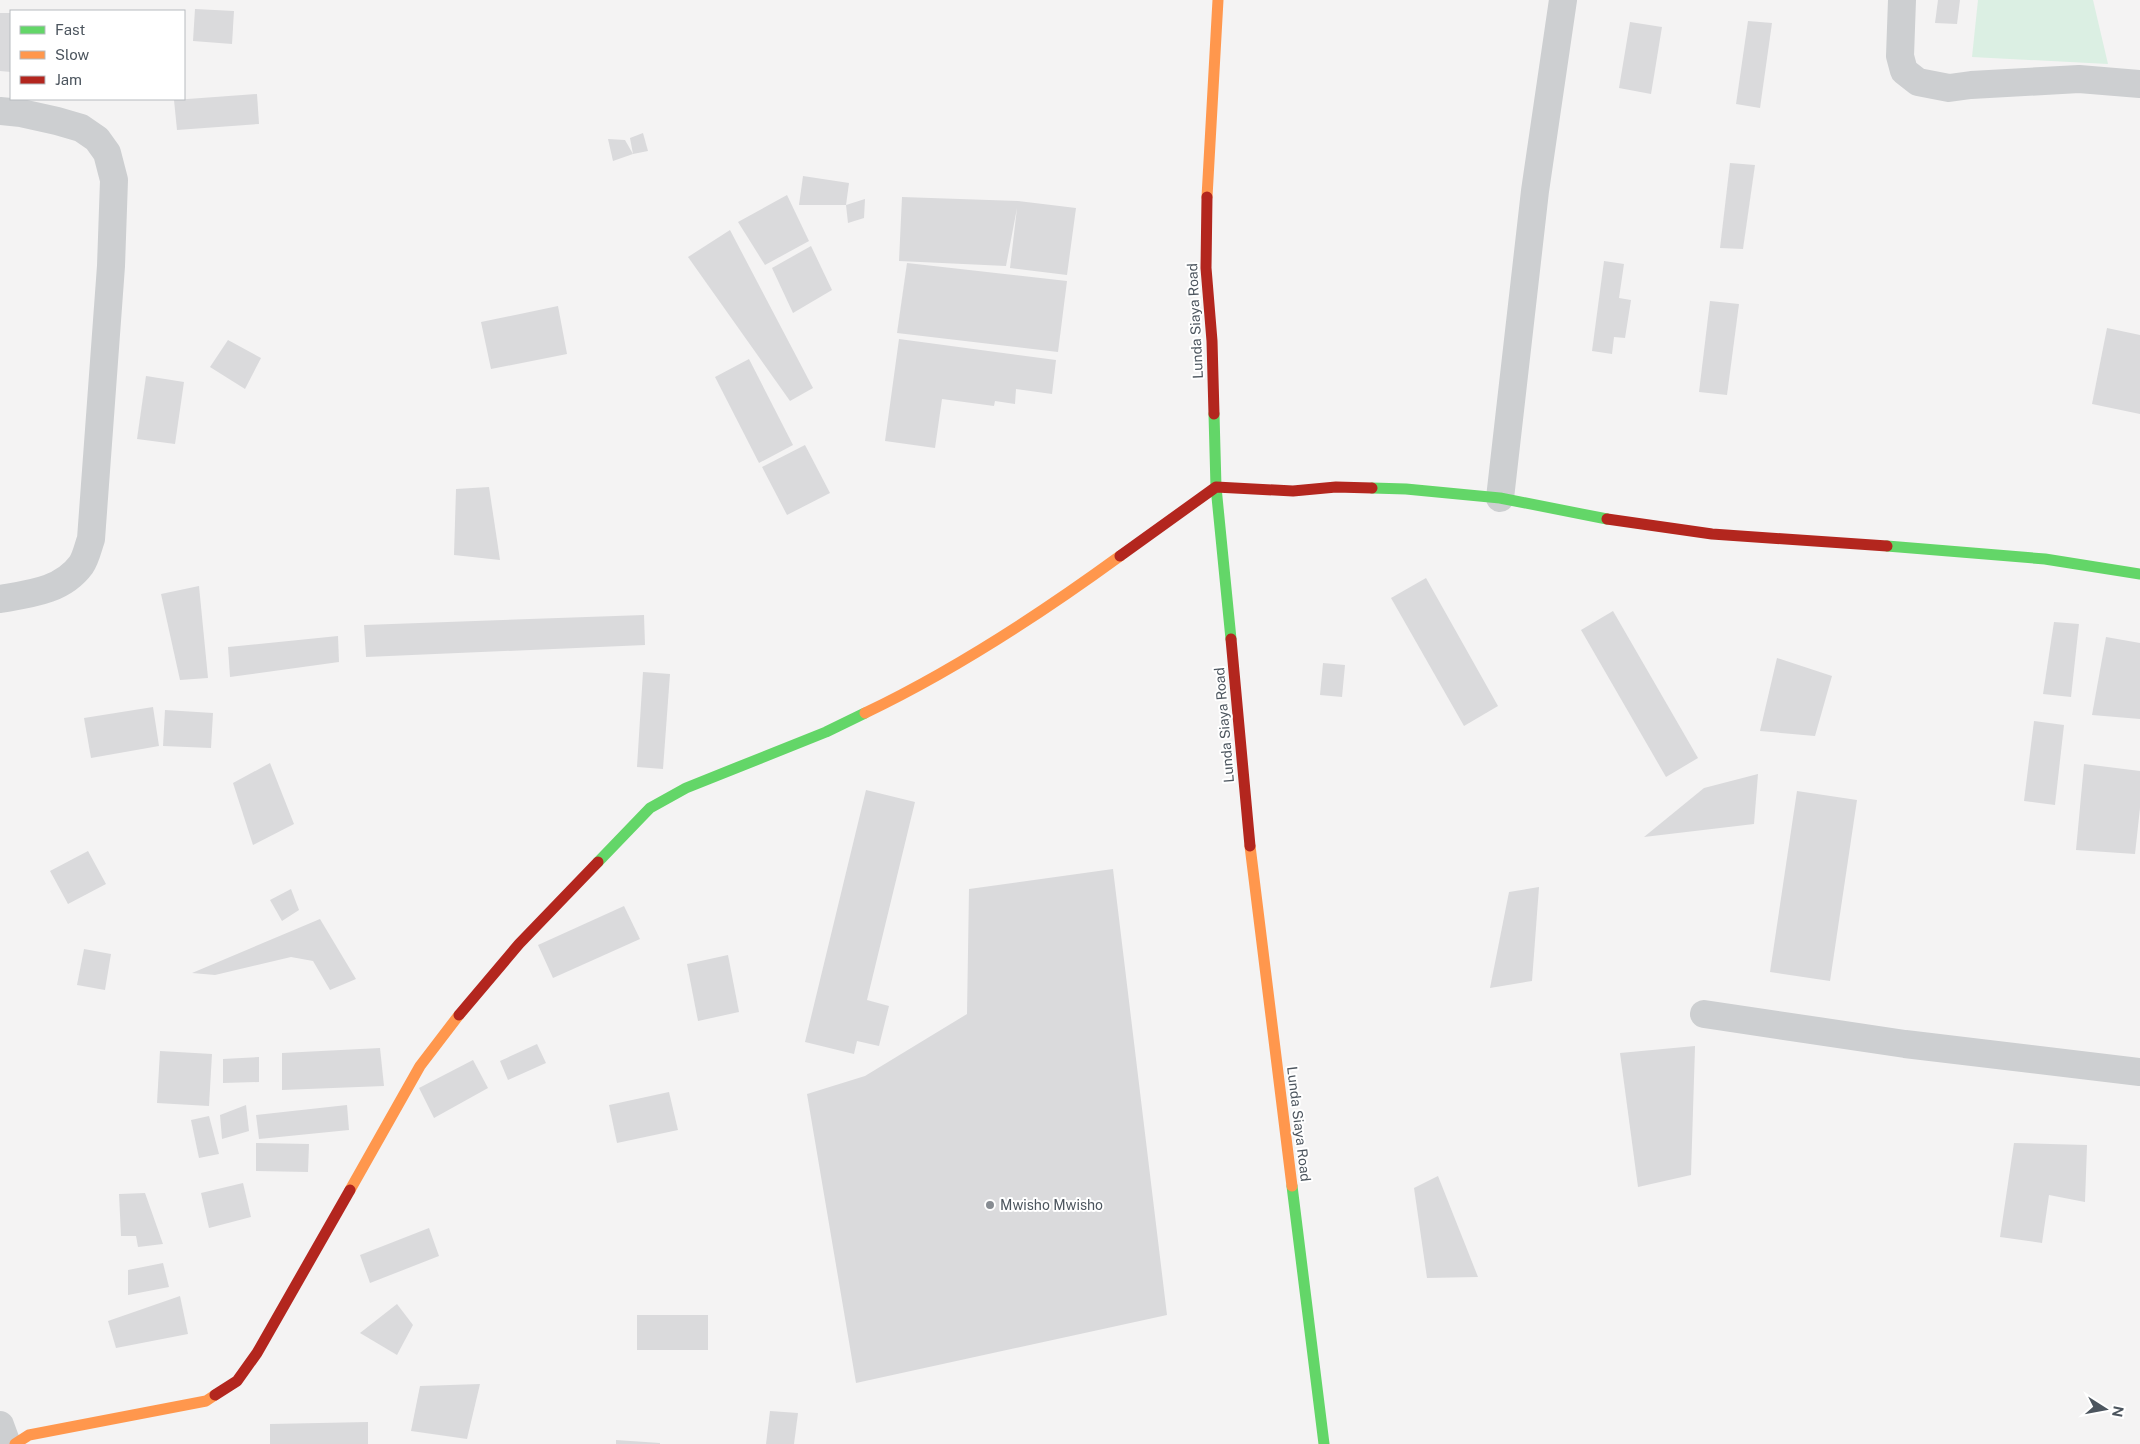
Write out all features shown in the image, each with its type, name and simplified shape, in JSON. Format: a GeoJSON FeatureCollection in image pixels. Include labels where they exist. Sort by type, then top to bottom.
{"type":"FeatureCollection","features":[{"type":"Feature","properties":{"kind":"street","name":"Lunda Siaya Road"},"geometry":{"type":"LineString","coordinates":[[1218,0],[1207,194],[1206,268],[1212,341],[1216,487],[1255,895],[1324,1444]]}},
{"type":"Feature","properties":{"kind":"street"},"geometry":{"type":"LineString","coordinates":[[1500,498],[1535,190],[1563,0]]}},
{"type":"Feature","properties":{"kind":"street"},"geometry":{"type":"LineString","coordinates":[[1902,0],[1900,56],[1904,71],[1918,82],[1949,88],[1979,84],[2079,79],[2140,84]]}},
{"type":"Feature","properties":{"kind":"street"},"geometry":{"type":"LineString","coordinates":[[0,112],[21,113],[57,120],[81,128],[97,139],[107,153],[114,180],[111,266],[91,539],[82,564],[69,576],[44,592],[0,599]]}},
{"type":"Feature","properties":{"kind":"street"},"geometry":{"type":"LineString","coordinates":[[15,1444],[29,1434],[206,1401],[237,1381],[258,1353],[420,1066],[452,1024],[519,944],[650,808],[686,788],[826,732],[910,692],[1058,601],[1216,487],[1293,491],[1336,487],[1406,489],[1500,498],[1613,520],[1712,534],[1985,553],[2044,559],[2140,574]]}},
{"type":"Feature","properties":{"kind":"street"},"geometry":{"type":"LineString","coordinates":[[1704,1014],[1905,1044],[2140,1072]]}},
{"type":"Feature","properties":{"kind":"street"},"geometry":{"type":"LineString","coordinates":[[0,1425],[7,1444]]}},
{"type":"Feature","properties":{"kind":"green space"},"geometry":{"type":"Polygon","coordinates":[[[1978,0],[2093,0],[2108,64],[1972,57],[1978,0]]]}},
{"type":"Feature","properties":{"kind":"building"},"geometry":{"type":"Polygon","coordinates":[[[1938,0],[1960,0],[1957,24],[1935,23],[1938,0]]]}},
{"type":"Feature","properties":{"kind":"building"},"geometry":{"type":"Polygon","coordinates":[[[195,9],[234,11],[232,44],[193,41],[195,9]]]}},
{"type":"Feature","properties":{"kind":"building"},"geometry":{"type":"Polygon","coordinates":[[[0,13],[10,13],[10,72],[0,71],[0,13]]]}},
{"type":"Feature","properties":{"kind":"building"},"geometry":{"type":"Polygon","coordinates":[[[1748,21],[1772,23],[1760,108],[1736,104],[1748,21]]]}},
{"type":"Feature","properties":{"kind":"building"},"geometry":{"type":"Polygon","coordinates":[[[1630,22],[1662,27],[1651,94],[1619,88],[1630,22]]]}},
{"type":"Feature","properties":{"kind":"building"},"geometry":{"type":"Polygon","coordinates":[[[257,94],[259,124],[177,130],[174,100],[257,94]]]}},
{"type":"Feature","properties":{"kind":"building"},"geometry":{"type":"Polygon","coordinates":[[[643,133],[648,151],[633,154],[630,138],[643,133]]]}},
{"type":"Feature","properties":{"kind":"building"},"geometry":{"type":"Polygon","coordinates":[[[608,139],[625,140],[633,154],[613,161],[608,139]]]}},
{"type":"Feature","properties":{"kind":"building"},"geometry":{"type":"Polygon","coordinates":[[[1730,163],[1755,165],[1743,249],[1720,248],[1730,163]]]}},
{"type":"Feature","properties":{"kind":"building"},"geometry":{"type":"Polygon","coordinates":[[[803,176],[849,183],[846,205],[799,205],[803,176]]]}},
{"type":"Feature","properties":{"kind":"building"},"geometry":{"type":"Polygon","coordinates":[[[787,195],[809,241],[765,265],[738,222],[787,195]]]}},
{"type":"Feature","properties":{"kind":"building"},"geometry":{"type":"Polygon","coordinates":[[[902,197],[1018,201],[1076,208],[1067,275],[1010,268],[1017,208],[1006,266],[899,261],[902,197]]]}},
{"type":"Feature","properties":{"kind":"building"},"geometry":{"type":"Polygon","coordinates":[[[865,199],[864,218],[848,223],[846,205],[865,199]]]}},
{"type":"Feature","properties":{"kind":"building"},"geometry":{"type":"Polygon","coordinates":[[[730,230],[813,388],[790,401],[688,257],[730,230]]]}},
{"type":"Feature","properties":{"kind":"building"},"geometry":{"type":"Polygon","coordinates":[[[811,246],[832,290],[793,313],[772,268],[811,246]]]}},
{"type":"Feature","properties":{"kind":"building"},"geometry":{"type":"Polygon","coordinates":[[[1604,261],[1624,264],[1619,298],[1631,300],[1625,338],[1614,337],[1612,354],[1592,351],[1604,261]]]}},
{"type":"Feature","properties":{"kind":"building"},"geometry":{"type":"Polygon","coordinates":[[[907,263],[1067,281],[1058,352],[897,333],[907,263]]]}},
{"type":"Feature","properties":{"kind":"building"},"geometry":{"type":"Polygon","coordinates":[[[1710,301],[1739,304],[1727,395],[1699,392],[1710,301]]]}},
{"type":"Feature","properties":{"kind":"building"},"geometry":{"type":"Polygon","coordinates":[[[558,306],[567,354],[491,369],[481,322],[558,306]]]}},
{"type":"Feature","properties":{"kind":"building"},"geometry":{"type":"Polygon","coordinates":[[[2107,328],[2140,335],[2140,414],[2092,404],[2107,328]]]}},
{"type":"Feature","properties":{"kind":"building"},"geometry":{"type":"Polygon","coordinates":[[[899,339],[1056,360],[1052,394],[1016,389],[1015,404],[995,401],[994,406],[942,399],[935,448],[885,441],[899,339]]]}},
{"type":"Feature","properties":{"kind":"building"},"geometry":{"type":"Polygon","coordinates":[[[228,340],[261,358],[245,389],[210,367],[228,340]]]}},
{"type":"Feature","properties":{"kind":"building"},"geometry":{"type":"Polygon","coordinates":[[[749,359],[793,445],[759,463],[715,377],[749,359]]]}},
{"type":"Feature","properties":{"kind":"building"},"geometry":{"type":"Polygon","coordinates":[[[146,376],[184,382],[175,444],[137,439],[146,376]]]}},
{"type":"Feature","properties":{"kind":"building"},"geometry":{"type":"Polygon","coordinates":[[[805,445],[830,493],[787,515],[762,467],[805,445]]]}},
{"type":"Feature","properties":{"kind":"building"},"geometry":{"type":"Polygon","coordinates":[[[489,487],[500,560],[454,555],[456,489],[489,487]]]}},
{"type":"Feature","properties":{"kind":"building"},"geometry":{"type":"Polygon","coordinates":[[[1426,578],[1498,706],[1464,726],[1391,598],[1426,578]]]}},
{"type":"Feature","properties":{"kind":"building"},"geometry":{"type":"Polygon","coordinates":[[[199,586],[208,678],[180,680],[161,594],[199,586]]]}},
{"type":"Feature","properties":{"kind":"building"},"geometry":{"type":"Polygon","coordinates":[[[1613,611],[1698,758],[1666,777],[1581,630],[1613,611]]]}},
{"type":"Feature","properties":{"kind":"building"},"geometry":{"type":"Polygon","coordinates":[[[644,615],[645,645],[366,657],[364,625],[644,615]]]}},
{"type":"Feature","properties":{"kind":"building"},"geometry":{"type":"Polygon","coordinates":[[[2054,622],[2079,624],[2071,697],[2043,694],[2054,622]]]}},
{"type":"Feature","properties":{"kind":"building"},"geometry":{"type":"Polygon","coordinates":[[[338,636],[339,662],[230,677],[228,647],[338,636]]]}},
{"type":"Feature","properties":{"kind":"building"},"geometry":{"type":"Polygon","coordinates":[[[2106,637],[2140,643],[2140,719],[2092,715],[2106,637]]]}},
{"type":"Feature","properties":{"kind":"building"},"geometry":{"type":"Polygon","coordinates":[[[1777,658],[1832,676],[1815,736],[1760,731],[1777,658]]]}},
{"type":"Feature","properties":{"kind":"building"},"geometry":{"type":"Polygon","coordinates":[[[1323,663],[1345,665],[1342,697],[1320,695],[1323,663]]]}},
{"type":"Feature","properties":{"kind":"building"},"geometry":{"type":"Polygon","coordinates":[[[643,672],[670,674],[663,769],[637,767],[643,672]]]}},
{"type":"Feature","properties":{"kind":"building"},"geometry":{"type":"Polygon","coordinates":[[[153,707],[159,746],[91,758],[84,718],[153,707]]]}},
{"type":"Feature","properties":{"kind":"building"},"geometry":{"type":"Polygon","coordinates":[[[165,710],[213,713],[211,748],[163,746],[165,710]]]}},
{"type":"Feature","properties":{"kind":"building"},"geometry":{"type":"Polygon","coordinates":[[[2034,721],[2064,725],[2055,805],[2024,801],[2034,721]]]}},
{"type":"Feature","properties":{"kind":"building"},"geometry":{"type":"Polygon","coordinates":[[[270,763],[294,824],[253,845],[233,783],[270,763]]]}},
{"type":"Feature","properties":{"kind":"building"},"geometry":{"type":"Polygon","coordinates":[[[2084,764],[2140,771],[2140,808],[2135,854],[2076,850],[2084,764]]]}},
{"type":"Feature","properties":{"kind":"building"},"geometry":{"type":"Polygon","coordinates":[[[1758,774],[1754,824],[1644,837],[1704,788],[1758,774]]]}},
{"type":"Feature","properties":{"kind":"building"},"geometry":{"type":"Polygon","coordinates":[[[866,790],[915,802],[867,1000],[889,1006],[879,1046],[857,1041],[854,1054],[805,1042],[866,790]]]}},
{"type":"Feature","properties":{"kind":"building"},"geometry":{"type":"Polygon","coordinates":[[[1797,791],[1857,800],[1830,981],[1770,972],[1797,791]]]}},
{"type":"Feature","properties":{"kind":"building"},"geometry":{"type":"Polygon","coordinates":[[[88,851],[106,884],[68,904],[50,871],[88,851]]]}},
{"type":"Feature","properties":{"kind":"building","name":"Mwisho Mwisho"},"geometry":{"type":"Polygon","coordinates":[[[1113,869],[1167,1315],[856,1383],[807,1094],[865,1076],[967,1014],[969,889],[1113,869]]]}},
{"type":"Feature","properties":{"kind":"building"},"geometry":{"type":"Polygon","coordinates":[[[1539,887],[1532,981],[1490,988],[1509,892],[1539,887]]]}},
{"type":"Feature","properties":{"kind":"building"},"geometry":{"type":"Polygon","coordinates":[[[291,889],[299,910],[282,921],[270,900],[291,889]]]}},
{"type":"Feature","properties":{"kind":"building"},"geometry":{"type":"Polygon","coordinates":[[[624,906],[640,939],[553,978],[538,945],[624,906]]]}},
{"type":"Feature","properties":{"kind":"building"},"geometry":{"type":"Polygon","coordinates":[[[320,919],[356,979],[330,990],[313,961],[291,957],[215,975],[192,973],[320,919]]]}},
{"type":"Feature","properties":{"kind":"building"},"geometry":{"type":"Polygon","coordinates":[[[84,949],[111,954],[105,990],[77,985],[84,949]]]}},
{"type":"Feature","properties":{"kind":"building"},"geometry":{"type":"Polygon","coordinates":[[[728,955],[739,1012],[698,1021],[687,964],[728,955]]]}},
{"type":"Feature","properties":{"kind":"building"},"geometry":{"type":"Polygon","coordinates":[[[537,1044],[546,1063],[508,1080],[500,1061],[537,1044]]]}},
{"type":"Feature","properties":{"kind":"building"},"geometry":{"type":"Polygon","coordinates":[[[1695,1046],[1691,1175],[1638,1187],[1620,1053],[1695,1046]]]}},
{"type":"Feature","properties":{"kind":"building"},"geometry":{"type":"Polygon","coordinates":[[[380,1048],[384,1086],[282,1090],[282,1053],[380,1048]]]}},
{"type":"Feature","properties":{"kind":"building"},"geometry":{"type":"Polygon","coordinates":[[[160,1051],[212,1054],[209,1106],[157,1103],[160,1051]]]}},
{"type":"Feature","properties":{"kind":"building"},"geometry":{"type":"Polygon","coordinates":[[[259,1057],[259,1082],[223,1083],[223,1059],[259,1057]]]}},
{"type":"Feature","properties":{"kind":"building"},"geometry":{"type":"Polygon","coordinates":[[[473,1060],[488,1088],[434,1118],[419,1088],[473,1060]]]}},
{"type":"Feature","properties":{"kind":"building"},"geometry":{"type":"Polygon","coordinates":[[[669,1092],[678,1130],[617,1143],[609,1105],[669,1092]]]}},
{"type":"Feature","properties":{"kind":"building"},"geometry":{"type":"Polygon","coordinates":[[[246,1105],[249,1131],[222,1139],[220,1115],[246,1105]]]}},
{"type":"Feature","properties":{"kind":"building"},"geometry":{"type":"Polygon","coordinates":[[[347,1105],[349,1130],[259,1139],[256,1115],[347,1105]]]}},
{"type":"Feature","properties":{"kind":"building"},"geometry":{"type":"Polygon","coordinates":[[[209,1116],[219,1154],[199,1158],[191,1120],[209,1116]]]}},
{"type":"Feature","properties":{"kind":"building"},"geometry":{"type":"Polygon","coordinates":[[[256,1143],[309,1144],[308,1172],[256,1171],[256,1143]]]}},
{"type":"Feature","properties":{"kind":"building"},"geometry":{"type":"Polygon","coordinates":[[[2014,1143],[2087,1145],[2085,1202],[2049,1195],[2042,1243],[2000,1237],[2014,1143]]]}},
{"type":"Feature","properties":{"kind":"building"},"geometry":{"type":"Polygon","coordinates":[[[1438,1176],[1478,1277],[1427,1278],[1414,1188],[1438,1176]]]}},
{"type":"Feature","properties":{"kind":"building"},"geometry":{"type":"Polygon","coordinates":[[[243,1183],[251,1217],[209,1228],[201,1193],[243,1183]]]}},
{"type":"Feature","properties":{"kind":"building"},"geometry":{"type":"Polygon","coordinates":[[[145,1193],[163,1244],[138,1247],[136,1236],[121,1236],[119,1194],[145,1193]]]}},
{"type":"Feature","properties":{"kind":"building"},"geometry":{"type":"Polygon","coordinates":[[[429,1228],[439,1256],[370,1283],[360,1255],[429,1228]]]}},
{"type":"Feature","properties":{"kind":"building"},"geometry":{"type":"Polygon","coordinates":[[[163,1263],[169,1287],[128,1295],[128,1270],[163,1263]]]}},
{"type":"Feature","properties":{"kind":"building"},"geometry":{"type":"Polygon","coordinates":[[[180,1296],[188,1334],[116,1348],[108,1321],[180,1296]]]}},
{"type":"Feature","properties":{"kind":"building"},"geometry":{"type":"Polygon","coordinates":[[[397,1304],[413,1325],[397,1355],[360,1333],[397,1304]]]}},
{"type":"Feature","properties":{"kind":"building"},"geometry":{"type":"Polygon","coordinates":[[[637,1315],[708,1315],[708,1350],[637,1350],[637,1315]]]}},
{"type":"Feature","properties":{"kind":"building"},"geometry":{"type":"Polygon","coordinates":[[[480,1384],[467,1439],[411,1431],[420,1386],[480,1384]]]}},
{"type":"Feature","properties":{"kind":"building"},"geometry":{"type":"Polygon","coordinates":[[[770,1411],[798,1413],[794,1444],[766,1444],[770,1411]]]}},
{"type":"Feature","properties":{"kind":"building"},"geometry":{"type":"Polygon","coordinates":[[[368,1422],[368,1444],[270,1444],[270,1424],[368,1422]]]}},
{"type":"Feature","properties":{"kind":"building"},"geometry":{"type":"Polygon","coordinates":[[[616,1440],[660,1443],[660,1444],[616,1444],[616,1440]]]}},
{"type":"Feature","properties":{"kind":"traffic: fast"},"geometry":{"type":"LineString","coordinates":[[1214,414],[1216,487],[1231,639]]}},
{"type":"Feature","properties":{"kind":"traffic: fast"},"geometry":{"type":"LineString","coordinates":[[1372,488],[1406,489],[1500,498],[1607,519]]}},
{"type":"Feature","properties":{"kind":"traffic: fast"},"geometry":{"type":"LineString","coordinates":[[1887,546],[2045,559],[2140,574]]}},
{"type":"Feature","properties":{"kind":"traffic: fast"},"geometry":{"type":"LineString","coordinates":[[598,862],[650,808],[686,788],[826,732],[865,713]]}},
{"type":"Feature","properties":{"kind":"traffic: fast"},"geometry":{"type":"LineString","coordinates":[[1292,1186],[1324,1444]]}},
{"type":"Feature","properties":{"kind":"traffic: slow"},"geometry":{"type":"LineString","coordinates":[[1207,197],[1218,0]]}},
{"type":"Feature","properties":{"kind":"traffic: slow"},"geometry":{"type":"LineString","coordinates":[[865,713],[964,660],[1059,599],[1120,556]]}},
{"type":"Feature","properties":{"kind":"traffic: slow"},"geometry":{"type":"LineString","coordinates":[[1250,846],[1292,1186]]}},
{"type":"Feature","properties":{"kind":"traffic: slow"},"geometry":{"type":"LineString","coordinates":[[350,1190],[420,1066],[459,1015]]}},
{"type":"Feature","properties":{"kind":"traffic: slow"},"geometry":{"type":"LineString","coordinates":[[15,1444],[29,1435],[206,1401],[215,1395]]}},
{"type":"Feature","properties":{"kind":"traffic: jam"},"geometry":{"type":"LineString","coordinates":[[1207,197],[1206,268],[1212,341],[1214,414]]}},
{"type":"Feature","properties":{"kind":"traffic: jam"},"geometry":{"type":"LineString","coordinates":[[1120,556],[1216,487],[1293,491],[1336,487],[1372,488]]}},
{"type":"Feature","properties":{"kind":"traffic: jam"},"geometry":{"type":"LineString","coordinates":[[1607,519],[1712,534],[1887,546]]}},
{"type":"Feature","properties":{"kind":"traffic: jam"},"geometry":{"type":"LineString","coordinates":[[1231,639],[1250,846]]}},
{"type":"Feature","properties":{"kind":"traffic: jam"},"geometry":{"type":"LineString","coordinates":[[459,1015],[519,944],[598,862]]}},
{"type":"Feature","properties":{"kind":"traffic: jam"},"geometry":{"type":"LineString","coordinates":[[215,1395],[237,1381],[257,1353],[350,1190]]}},
{"type":"Feature","properties":{"kind":"place","name":"Mwisho Mwisho"},"geometry":{"type":"Point","coordinates":[990,1205]}}]}
